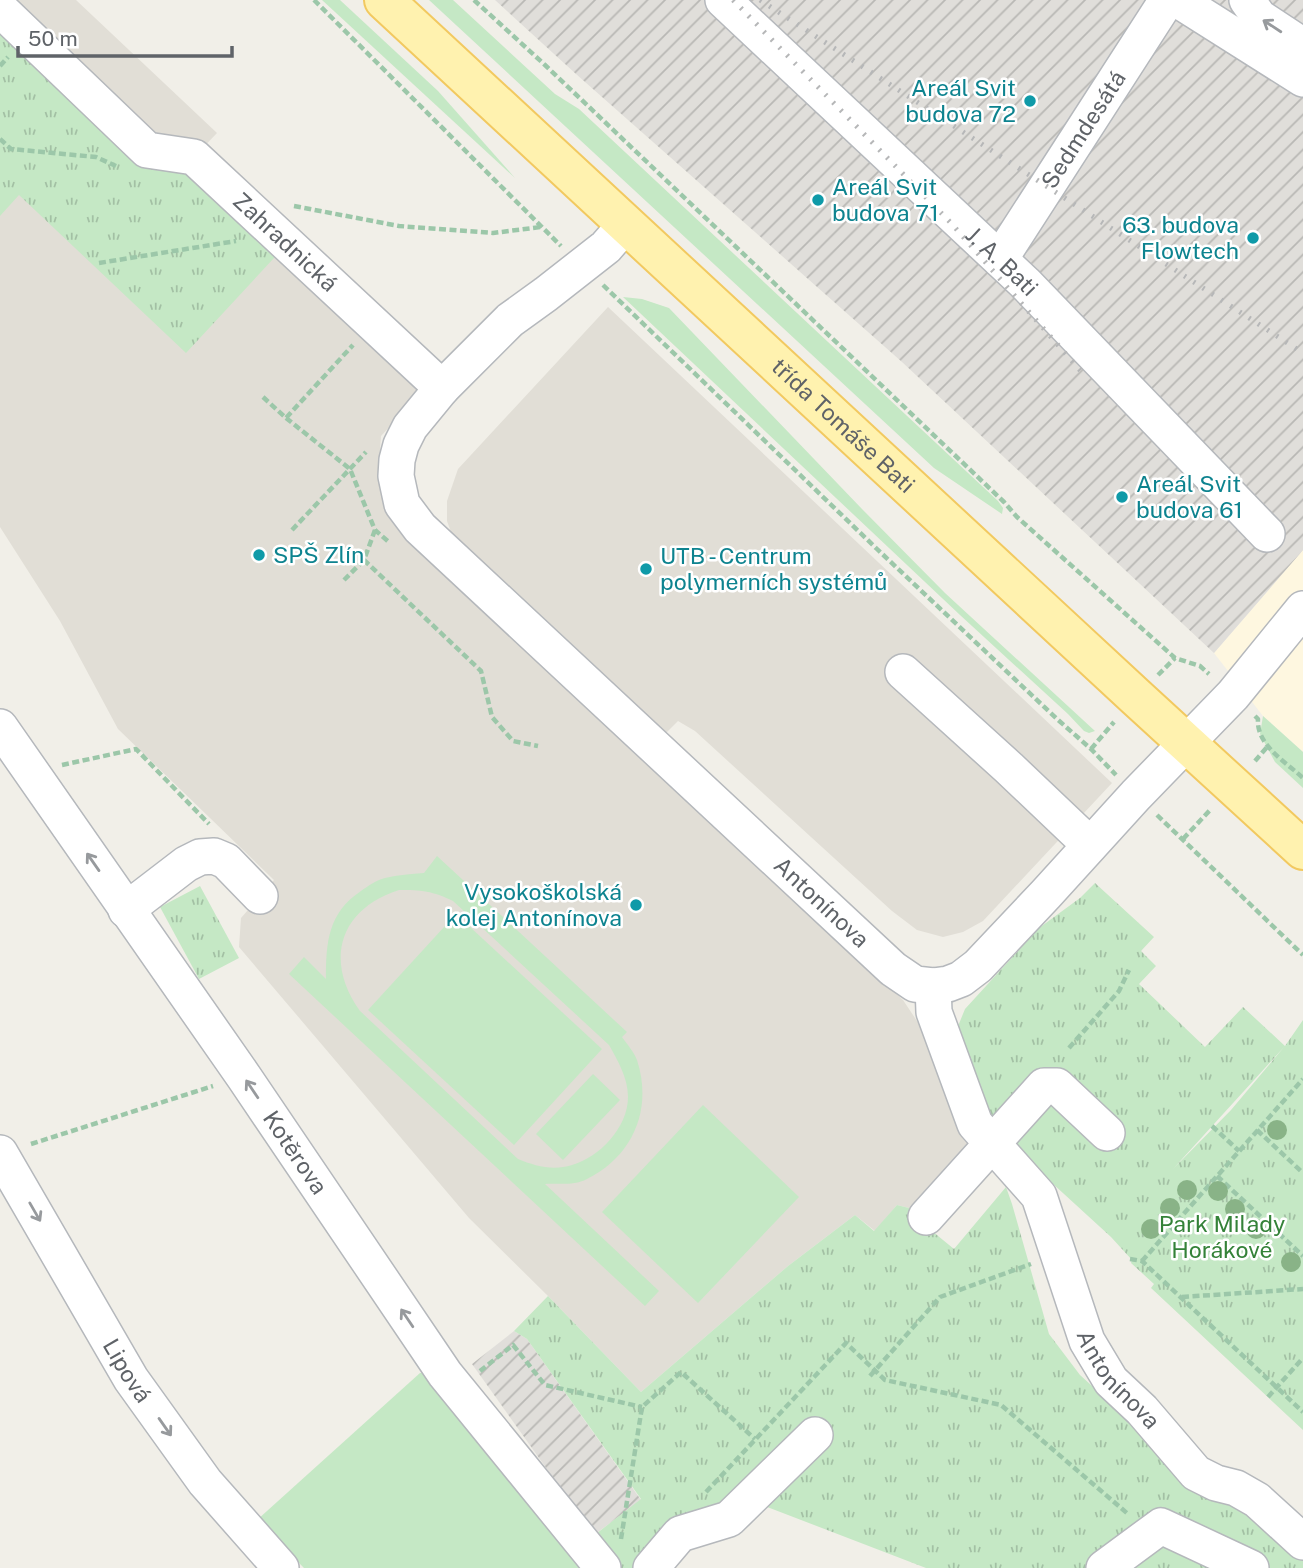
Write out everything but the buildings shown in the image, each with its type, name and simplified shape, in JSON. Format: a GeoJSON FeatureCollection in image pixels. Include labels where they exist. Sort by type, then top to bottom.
{"type":"FeatureCollection","features":[{"type":"Feature","properties":{"kind":"main road","name":"třída Tomáše Bati"},"geometry":{"type":"LineString","coordinates":[[384,0],[1303,850]]}},
{"type":"Feature","properties":{"kind":"street","name":"J. A. Bati"},"geometry":{"type":"LineString","coordinates":[[723,0],[1000,259],[1267,534]]}},
{"type":"Feature","properties":{"kind":"street","name":"Sedmdesátá"},"geometry":{"type":"LineString","coordinates":[[1000,259],[1167,0]]}},
{"type":"Feature","properties":{"kind":"street"},"geometry":{"type":"LineString","coordinates":[[1178,0],[1303,79]]}},
{"type":"Feature","properties":{"kind":"street"},"geometry":{"type":"LineString","coordinates":[[1247,0],[1259,17],[1303,46]]}},
{"type":"Feature","properties":{"kind":"street","name":"Zahradnická"},"geometry":{"type":"LineString","coordinates":[[0,9],[147,150],[194,158],[283,221],[373,324],[442,387]]}},
{"type":"Feature","properties":{"kind":"street"},"geometry":{"type":"LineString","coordinates":[[442,387],[510,320],[606,247],[626,224]]}},
{"type":"Feature","properties":{"kind":"street","name":"Antonínova"},"geometry":{"type":"LineString","coordinates":[[442,387],[410,427],[401,445],[396,476],[402,504],[410,517],[893,969],[915,984],[933,986],[934,1012],[975,1124],[1039,1196],[1087,1341],[1111,1381],[1142,1410],[1196,1474],[1236,1488],[1257,1500],[1303,1542]]}},
{"type":"Feature","properties":{"kind":"street"},"geometry":{"type":"LineString","coordinates":[[933,986],[961,979],[978,966],[1136,795],[1233,695],[1303,609]]}},
{"type":"Feature","properties":{"kind":"street"},"geometry":{"type":"LineString","coordinates":[[903,672],[1090,845]]}},
{"type":"Feature","properties":{"kind":"street","name":"Kotěrova"},"geometry":{"type":"LineString","coordinates":[[0,727],[452,1381],[611,1557]]}},
{"type":"Feature","properties":{"kind":"street"},"geometry":{"type":"LineString","coordinates":[[126,910],[186,864],[200,857],[214,856],[226,861],[260,897]]}},
{"type":"Feature","properties":{"kind":"street"},"geometry":{"type":"LineString","coordinates":[[926,1217],[1044,1086],[1057,1086],[1107,1133]]}},
{"type":"Feature","properties":{"kind":"street","name":"Lipová"},"geometry":{"type":"LineString","coordinates":[[0,1154],[131,1379],[205,1482],[281,1568]]}},
{"type":"Feature","properties":{"kind":"street"},"geometry":{"type":"LineString","coordinates":[[651,1568],[680,1534],[729,1519],[815,1435]]}},
{"type":"Feature","properties":{"kind":"street"},"geometry":{"type":"LineString","coordinates":[[1104,1568],[1161,1526],[1251,1568]]}},
{"type":"Feature","properties":{"kind":"path"},"geometry":{"type":"LineString","coordinates":[[314,0],[542,227],[572,273],[634,313],[1303,955]]}},
{"type":"Feature","properties":{"kind":"path"},"geometry":{"type":"LineString","coordinates":[[474,0],[1017,516],[1175,658],[1200,666],[1233,695],[1258,719],[1263,740],[1303,778]]}},
{"type":"Feature","properties":{"kind":"path"},"geometry":{"type":"LineString","coordinates":[[0,139],[11,149],[96,157],[119,167]]}},
{"type":"Feature","properties":{"kind":"path"},"geometry":{"type":"LineString","coordinates":[[99,263],[262,236],[283,221],[493,233],[542,227]]}},
{"type":"Feature","properties":{"kind":"path"},"geometry":{"type":"LineString","coordinates":[[286,418],[373,324]]}},
{"type":"Feature","properties":{"kind":"path"},"geometry":{"type":"LineString","coordinates":[[263,397],[350,470],[375,530],[364,560],[344,580]]}},
{"type":"Feature","properties":{"kind":"path"},"geometry":{"type":"LineString","coordinates":[[292,530],[350,470]]}},
{"type":"Feature","properties":{"kind":"path"},"geometry":{"type":"LineString","coordinates":[[364,560],[481,671],[492,717],[513,741],[538,746]]}},
{"type":"Feature","properties":{"kind":"path"},"geometry":{"type":"LineString","coordinates":[[30,772],[136,749],[217,833]]}},
{"type":"Feature","properties":{"kind":"path"},"geometry":{"type":"LineString","coordinates":[[1069,1048],[1119,991],[1129,970]]}},
{"type":"Feature","properties":{"kind":"path"},"geometry":{"type":"LineString","coordinates":[[0,1154],[244,1077]]}},
{"type":"Feature","properties":{"kind":"path"},"geometry":{"type":"LineString","coordinates":[[1142,1261],[1303,1079]]}},
{"type":"Feature","properties":{"kind":"path"},"geometry":{"type":"LineString","coordinates":[[1212,1126],[1239,1151]]}},
{"type":"Feature","properties":{"kind":"path"},"geometry":{"type":"LineString","coordinates":[[1257,1130],[1303,1172]]}},
{"type":"Feature","properties":{"kind":"path"},"geometry":{"type":"LineString","coordinates":[[1217,1176],[1303,1256]]}},
{"type":"Feature","properties":{"kind":"path"},"geometry":{"type":"LineString","coordinates":[[870,1376],[940,1297],[1058,1254]]}},
{"type":"Feature","properties":{"kind":"path"},"geometry":{"type":"LineString","coordinates":[[1130,1259],[1142,1261],[1303,1412]]}},
{"type":"Feature","properties":{"kind":"path"},"geometry":{"type":"LineString","coordinates":[[1180,1297],[1303,1289]]}},
{"type":"Feature","properties":{"kind":"path"},"geometry":{"type":"LineString","coordinates":[[704,1494],[846,1343],[885,1380],[1001,1405],[1150,1533]]}},
{"type":"Feature","properties":{"kind":"path"},"geometry":{"type":"LineString","coordinates":[[452,1381],[513,1345],[545,1385],[642,1407]]}},
{"type":"Feature","properties":{"kind":"path"},"geometry":{"type":"LineString","coordinates":[[1268,1397],[1303,1357]]}},
{"type":"Feature","properties":{"kind":"path"},"geometry":{"type":"LineString","coordinates":[[611,1557],[642,1407],[681,1372],[755,1439]]}},
{"type":"Feature","properties":{"kind":"shaded area"},"geometry":{"type":"Polygon","coordinates":[[[0,0],[76,0],[217,133],[194,157],[408,371],[421,393],[381,436],[378,478],[386,513],[903,1000],[923,1030],[973,1140],[913,1209],[897,1205],[875,1231],[855,1215],[788,1266],[641,1392],[469,1218],[239,947],[241,918],[274,880],[118,729],[60,621],[0,527],[0,0]]]}},
{"type":"Feature","properties":{"kind":"shaded area"},"geometry":{"type":"Polygon","coordinates":[[[495,0],[1303,0],[1303,550],[1214,653],[902,362],[495,0]]]}},
{"type":"Feature","properties":{"kind":"shaded area"},"geometry":{"type":"Polygon","coordinates":[[[608,307],[1112,783],[983,921],[963,932],[943,937],[917,930],[892,911],[695,731],[678,721],[664,735],[457,543],[447,521],[447,501],[458,469],[608,307]]]}},
{"type":"Feature","properties":{"kind":"shaded area"},"geometry":{"type":"Polygon","coordinates":[[[1303,550],[1303,752],[1263,716],[1214,653],[1303,550]]]}},
{"type":"Feature","properties":{"kind":"shaded area"},"geometry":{"type":"Polygon","coordinates":[[[514,1331],[527,1339],[641,1500],[594,1535],[472,1364],[514,1331]]]}},
{"type":"Feature","properties":{"kind":"green space"},"geometry":{"type":"Polygon","coordinates":[[[322,0],[340,0],[438,91],[515,178],[322,0]]]}},
{"type":"Feature","properties":{"kind":"green space"},"geometry":{"type":"Polygon","coordinates":[[[429,0],[453,0],[555,94],[579,109],[998,501],[1003,508],[1002,514],[934,468],[429,0]]]}},
{"type":"Feature","properties":{"kind":"green space"},"geometry":{"type":"Polygon","coordinates":[[[0,9],[147,150],[194,157],[287,244],[186,353],[19,195],[0,216],[0,9]]]}},
{"type":"Feature","properties":{"kind":"green space"},"geometry":{"type":"Polygon","coordinates":[[[623,297],[642,299],[669,308],[945,593],[1095,731],[1084,731],[623,297]]]}},
{"type":"Feature","properties":{"kind":"green space"},"geometry":{"type":"Polygon","coordinates":[[[1263,716],[1303,752],[1303,788],[1275,762],[1260,734],[1263,716]]]}},
{"type":"Feature","properties":{"kind":"green space"},"geometry":{"type":"Polygon","coordinates":[[[437,856],[627,1032],[622,1037],[637,1060],[642,1096],[635,1129],[627,1144],[616,1158],[587,1179],[572,1183],[545,1184],[659,1291],[645,1306],[289,974],[304,957],[326,979],[331,929],[335,919],[350,900],[369,885],[382,879],[424,873],[437,856]],[[399,890],[363,910],[351,923],[344,939],[342,974],[360,1011],[518,1159],[538,1166],[558,1168],[593,1155],[618,1130],[627,1108],[626,1083],[609,1045],[453,901],[433,893],[399,890]]]}},
{"type":"Feature","properties":{"kind":"green space","name":"Park Milady Horákové"},"geometry":{"type":"Polygon","coordinates":[[[1095,883],[1154,937],[1141,951],[1156,966],[1139,984],[1205,1047],[1243,1007],[1285,1046],[1303,1020],[1303,1430],[1151,1288],[1154,1284],[1131,1263],[1132,1260],[1111,1237],[1052,1183],[982,1104],[954,1036],[965,1009],[1039,928],[1080,898],[1095,883]],[[1284,1047],[1173,1169],[1231,1110],[1284,1047]]]}},
{"type":"Feature","properties":{"kind":"green space"},"geometry":{"type":"Polygon","coordinates":[[[200,886],[239,958],[199,979],[160,907],[200,886]]]}},
{"type":"Feature","properties":{"kind":"green space"},"geometry":{"type":"Polygon","coordinates":[[[456,914],[602,1049],[514,1145],[368,1010],[456,914]]]}},
{"type":"Feature","properties":{"kind":"green space"},"geometry":{"type":"Polygon","coordinates":[[[593,1074],[620,1100],[563,1160],[536,1134],[593,1074]]]}},
{"type":"Feature","properties":{"kind":"green space"},"geometry":{"type":"Polygon","coordinates":[[[703,1105],[799,1197],[698,1303],[602,1212],[703,1105]]]}},
{"type":"Feature","properties":{"kind":"green space"},"geometry":{"type":"Polygon","coordinates":[[[1006,1187],[1049,1334],[1080,1375],[1211,1494],[1273,1531],[1303,1557],[1303,1568],[926,1568],[749,1500],[639,1568],[618,1568],[592,1537],[641,1499],[527,1339],[514,1331],[548,1296],[641,1392],[788,1266],[855,1215],[874,1231],[897,1205],[913,1209],[910,1213],[954,1249],[1006,1187]]]}},
{"type":"Feature","properties":{"kind":"green space"},"geometry":{"type":"Polygon","coordinates":[[[420,1373],[426,1373],[581,1568],[304,1568],[257,1520],[420,1373]]]}},
{"type":"Feature","properties":{"kind":"railway"},"geometry":{"type":"LineString","coordinates":[[733,0],[951,223],[1086,377]]}},
{"type":"Feature","properties":{"kind":"railway"},"geometry":{"type":"LineString","coordinates":[[760,0],[1303,353]]}},
{"type":"Feature","properties":{"kind":"place","name":"Areál Svit budova 72"},"geometry":{"type":"Point","coordinates":[1030,101]}},
{"type":"Feature","properties":{"kind":"place","name":"Areál Svit budova 71"},"geometry":{"type":"Point","coordinates":[818,200]}},
{"type":"Feature","properties":{"kind":"place","name":"63. budova Flowtech"},"geometry":{"type":"Point","coordinates":[1253,238]}},
{"type":"Feature","properties":{"kind":"place","name":"Areál Svit budova 61"},"geometry":{"type":"Point","coordinates":[1122,497]}},
{"type":"Feature","properties":{"kind":"place","name":"SPŠ Zlín"},"geometry":{"type":"Point","coordinates":[259,555]}},
{"type":"Feature","properties":{"kind":"place","name":"UTB - Centrum polymerních systémů"},"geometry":{"type":"Point","coordinates":[646,569]}},
{"type":"Feature","properties":{"kind":"place","name":"Vysokoškolská kolej Antonínova"},"geometry":{"type":"Point","coordinates":[636,905]}}]}
